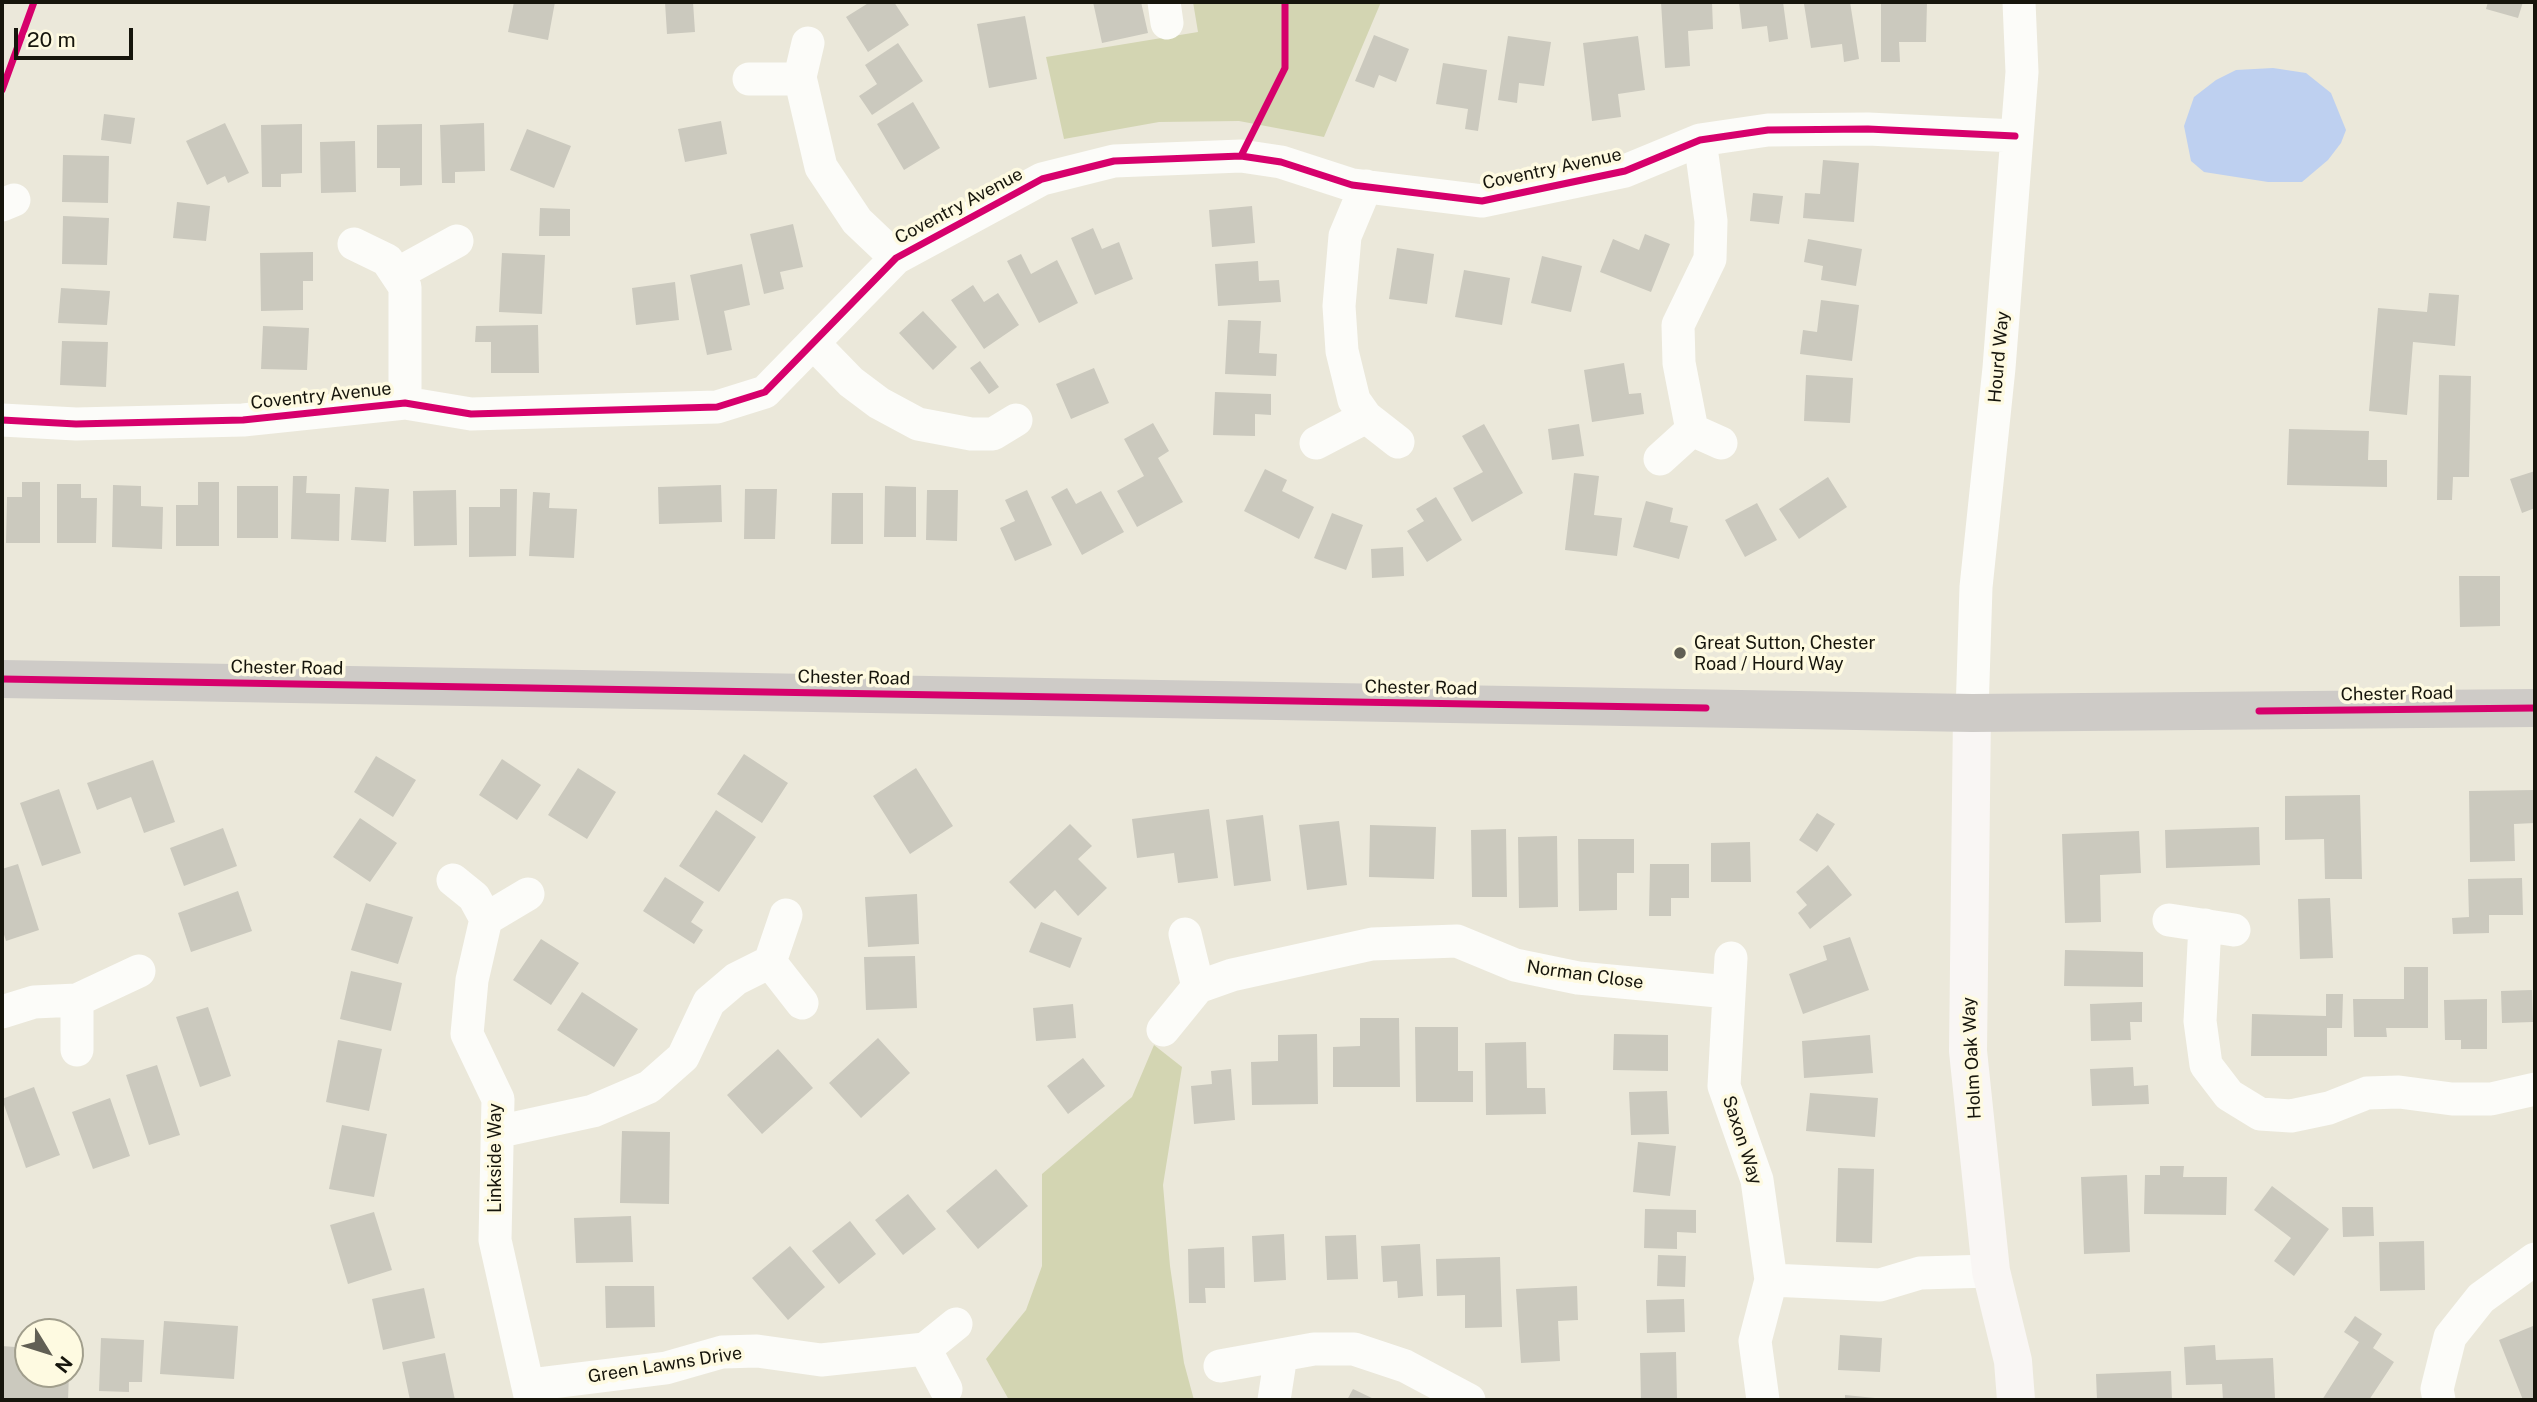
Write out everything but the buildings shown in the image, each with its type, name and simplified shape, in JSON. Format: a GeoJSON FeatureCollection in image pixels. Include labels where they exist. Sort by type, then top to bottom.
{"type":"FeatureCollection","features":[{"type":"Feature","properties":{"kind":"main road","name":"Chester Road"},"geometry":{"type":"LineString","coordinates":[[2,679],[1972,713],[2535,708]]}},
{"type":"Feature","properties":{"kind":"street","name":"Hourd Way"},"geometry":{"type":"LineString","coordinates":[[1972,713],[1976,587],[1998,368],[2022,72],[2020,2]]}},
{"type":"Feature","properties":{"kind":"street"},"geometry":{"type":"LineString","coordinates":[[808,43],[800,79],[821,167],[857,221],[896,258]]}},
{"type":"Feature","properties":{"kind":"street"},"geometry":{"type":"LineString","coordinates":[[749,79],[800,79]]}},
{"type":"Feature","properties":{"kind":"street","name":"Coventry Avenue"},"geometry":{"type":"LineString","coordinates":[[2,420],[76,424],[243,420],[405,403],[471,414],[717,407],[765,392],[896,258],[1042,179],[1114,161],[1241,156],[1281,162],[1352,185],[1482,201],[1625,171],[1700,140],[1768,130],[1868,129],[2015,136]]}},
{"type":"Feature","properties":{"kind":"street"},"geometry":{"type":"LineString","coordinates":[[1660,459],[1707,437],[1679,363],[1678,325],[1710,259],[1712,221],[1700,140]]}},
{"type":"Feature","properties":{"kind":"street"},"geometry":{"type":"LineString","coordinates":[[1366,186],[1345,236],[1339,306],[1342,351],[1354,400],[1366,417],[1398,442]]}},
{"type":"Feature","properties":{"kind":"street"},"geometry":{"type":"LineString","coordinates":[[397,274],[457,241]]}},
{"type":"Feature","properties":{"kind":"street"},"geometry":{"type":"LineString","coordinates":[[354,244],[387,260],[405,287],[405,403]]}},
{"type":"Feature","properties":{"kind":"street"},"geometry":{"type":"LineString","coordinates":[[813,343],[851,383],[879,403],[918,424],[1001,438]]}},
{"type":"Feature","properties":{"kind":"street"},"geometry":{"type":"LineString","coordinates":[[1316,443],[1366,417]]}},
{"type":"Feature","properties":{"kind":"street","name":"Holm Oak Way"},"geometry":{"type":"LineString","coordinates":[[1972,713],[1968,1051],[1991,1271],[2012,1361],[2016,1400]]}},
{"type":"Feature","properties":{"kind":"street"},"geometry":{"type":"LineString","coordinates":[[453,880],[474,897],[486,919],[528,894]]}},
{"type":"Feature","properties":{"kind":"street"},"geometry":{"type":"LineString","coordinates":[[497,1132],[593,1111],[649,1087],[683,1057],[709,1002],[736,979],[769,962],[786,915]]}},
{"type":"Feature","properties":{"kind":"street","name":"Linkside Way"},"geometry":{"type":"LineString","coordinates":[[486,919],[472,980],[467,1034],[498,1099],[495,1240],[530,1393]]}},
{"type":"Feature","properties":{"kind":"street"},"geometry":{"type":"LineString","coordinates":[[2169,920],[2220,928],[2200,1021],[2206,1065],[2229,1095],[2260,1114],[2291,1116],[2329,1108],[2367,1093],[2399,1092],[2452,1099],[2491,1100],[2535,1089]]}},
{"type":"Feature","properties":{"kind":"street"},"geometry":{"type":"LineString","coordinates":[[1163,1030],[1198,987],[1185,933]]}},
{"type":"Feature","properties":{"kind":"street","name":"Norman Close"},"geometry":{"type":"LineString","coordinates":[[1198,987],[1232,975],[1372,944],[1457,941],[1516,964],[1578,978],[1729,992]]}},
{"type":"Feature","properties":{"kind":"street","name":"Saxon Way"},"geometry":{"type":"LineString","coordinates":[[1731,958],[1724,1086],[1757,1180],[1771,1280],[1755,1341],[1763,1400]]}},
{"type":"Feature","properties":{"kind":"street"},"geometry":{"type":"LineString","coordinates":[[769,962],[802,1003]]}},
{"type":"Feature","properties":{"kind":"street"},"geometry":{"type":"LineString","coordinates":[[2,1012],[34,1002],[77,1000],[139,971]]}},
{"type":"Feature","properties":{"kind":"street"},"geometry":{"type":"LineString","coordinates":[[77,1000],[77,1050]]}},
{"type":"Feature","properties":{"kind":"street"},"geometry":{"type":"LineString","coordinates":[[2439,1400],[2437,1390],[2450,1337],[2481,1298],[2535,1259]]}},
{"type":"Feature","properties":{"kind":"street"},"geometry":{"type":"LineString","coordinates":[[1771,1280],[1880,1284],[1920,1273],[1991,1271]]}},
{"type":"Feature","properties":{"kind":"street"},"geometry":{"type":"LineString","coordinates":[[946,1389],[925,1349],[956,1324]]}},
{"type":"Feature","properties":{"kind":"street","name":"Green Lawns Drive"},"geometry":{"type":"LineString","coordinates":[[530,1393],[666,1368],[722,1352],[757,1351],[821,1360],[925,1349]]}},
{"type":"Feature","properties":{"kind":"street"},"geometry":{"type":"LineString","coordinates":[[1220,1366],[1314,1349],[1354,1349],[1405,1366],[1469,1400]]}},
{"type":"Feature","properties":{"kind":"street"},"geometry":{"type":"LineString","coordinates":[[1274,1400],[1281,1354]]}},
{"type":"Feature","properties":{"kind":"green space"},"geometry":{"type":"Polygon","coordinates":[[[1193,2],[1381,2],[1324,137],[1239,121],[1159,122],[1064,139],[1046,57],[1198,32],[1193,2]]]}},
{"type":"Feature","properties":{"kind":"green space"},"geometry":{"type":"Polygon","coordinates":[[[1154,1045],[1182,1067],[1163,1185],[1170,1266],[1184,1363],[1194,1400],[1009,1400],[986,1359],[1026,1310],[1042,1266],[1042,1174],[1132,1097],[1154,1045]]]}},
{"type":"Feature","properties":{"kind":"water"},"geometry":{"type":"Polygon","coordinates":[[[2273,68],[2306,73],[2331,93],[2346,130],[2341,143],[2328,160],[2302,182],[2268,182],[2204,172],[2191,161],[2184,126],[2194,97],[2216,80],[2236,70],[2273,68]]]}},
{"type":"Feature","properties":{"kind":"cycle path"},"geometry":{"type":"LineString","coordinates":[[2,90],[34,2]]}},
{"type":"Feature","properties":{"kind":"cycle path"},"geometry":{"type":"LineString","coordinates":[[1241,156],[1285,68],[1285,2]]}},
{"type":"Feature","properties":{"kind":"cycle path"},"geometry":{"type":"LineString","coordinates":[[2,420],[76,424],[243,420],[405,403],[471,414],[717,407],[765,392],[896,258],[1042,179],[1114,161],[1241,156],[1281,162],[1352,185],[1482,201],[1625,171],[1700,140],[1768,130],[1868,129],[2015,136]]}},
{"type":"Feature","properties":{"kind":"cycle path"},"geometry":{"type":"LineString","coordinates":[[2,679],[1706,708]]}},
{"type":"Feature","properties":{"kind":"cycle path"},"geometry":{"type":"LineString","coordinates":[[2259,711],[2535,708]]}},
{"type":"Feature","properties":{"kind":"place","name":"Great Sutton, Chester Road / Hourd Way"},"geometry":{"type":"Point","coordinates":[1680,653]}}]}
